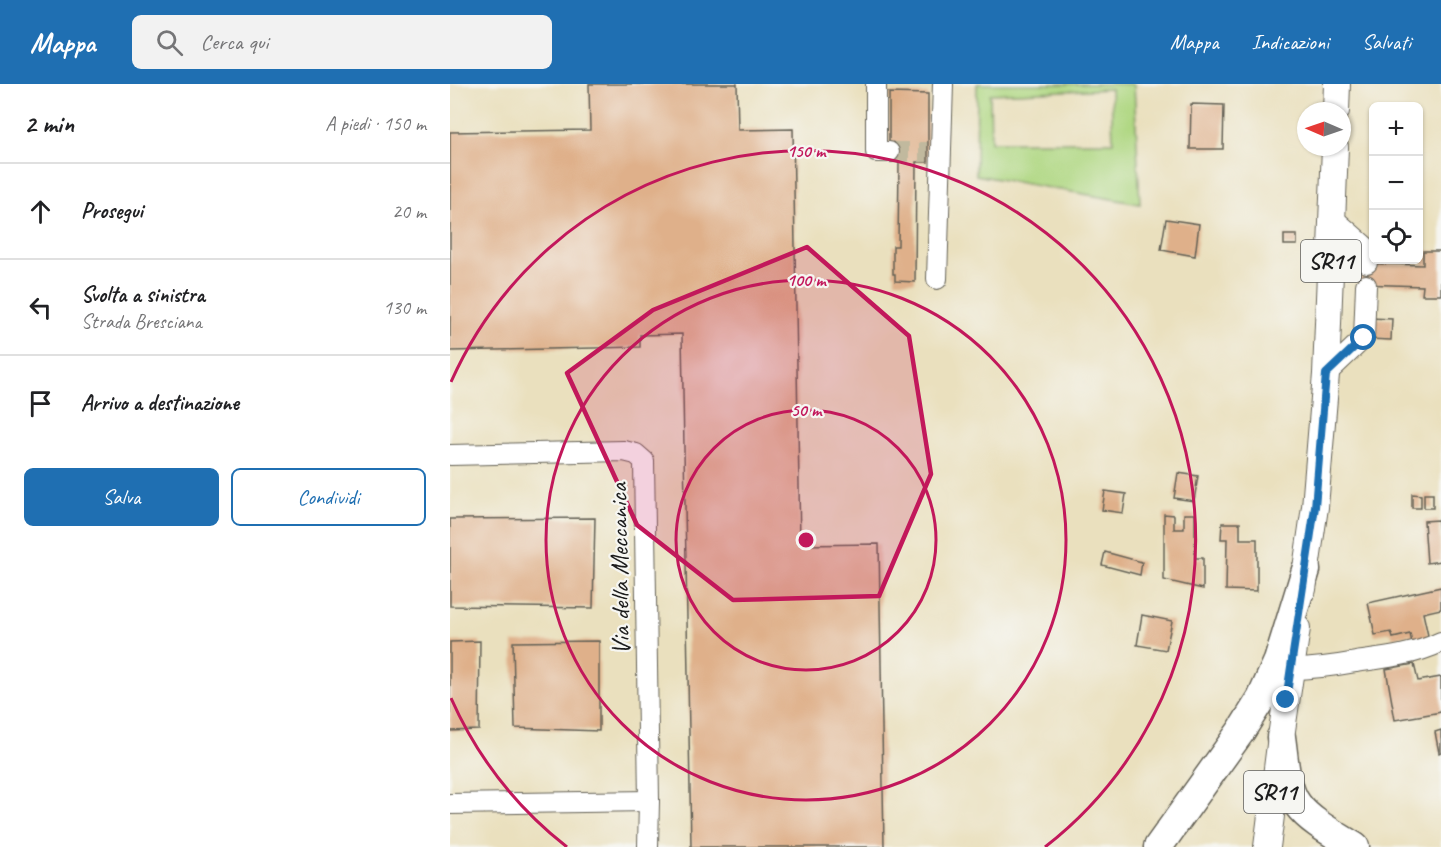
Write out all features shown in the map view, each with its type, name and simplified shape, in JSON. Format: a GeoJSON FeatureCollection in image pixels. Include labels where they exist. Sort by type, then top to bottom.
{"type":"FeatureCollection","features":[{"type":"Feature","properties":{"kind":"highway"},"geometry":{"type":"LineString","coordinates":[[1158,847],[1214,770],[1261,699],[1278,661],[1306,570]]}},
{"type":"Feature","properties":{"kind":"highway"},"geometry":{"type":"LineString","coordinates":[[1281,737],[1288,782],[1298,806],[1317,822],[1355,847]]}},
{"type":"Feature","properties":{"kind":"main road"},"geometry":{"type":"LineString","coordinates":[[1336,102],[1337,84]]}},
{"type":"Feature","properties":{"kind":"main road","name":"SR11"},"geometry":{"type":"LineString","coordinates":[[1268,847],[1281,737],[1315,507],[1326,374],[1335,156]]}},
{"type":"Feature","properties":{"kind":"street"},"geometry":{"type":"LineString","coordinates":[[876,84],[876,152],[889,152]]}},
{"type":"Feature","properties":{"kind":"street"},"geometry":{"type":"LineString","coordinates":[[937,279],[934,152],[942,84]]}},
{"type":"Feature","properties":{"kind":"street"},"geometry":{"type":"LineString","coordinates":[[1333,218],[1367,248],[1367,263]]}},
{"type":"Feature","properties":{"kind":"street"},"geometry":{"type":"LineString","coordinates":[[1326,374],[1364,338],[1366,285]]}},
{"type":"Feature","properties":{"kind":"street","name":"Via della Meccanica"},"geometry":{"type":"LineString","coordinates":[[450,455],[624,451],[636,454],[644,462],[648,847]]}},
{"type":"Feature","properties":{"kind":"street"},"geometry":{"type":"LineString","coordinates":[[1291,669],[1319,668],[1391,657],[1426,649],[1441,642]]}},
{"type":"Feature","properties":{"kind":"street"},"geometry":{"type":"LineString","coordinates":[[450,804],[648,801]]}},
{"type":"Feature","properties":{"kind":"highlighted area"},"geometry":{"type":"Polygon","coordinates":[[[807,247],[909,336],[931,474],[879,596],[733,600],[637,525],[567,373],[653,310],[807,247]]]}},
{"type":"Feature","properties":{"kind":"green space"},"geometry":{"type":"Polygon","coordinates":[[[977,84],[1134,84],[1140,204],[976,175],[977,84]],[[1111,89],[990,94],[991,142],[1113,142],[1111,89]]]}},
{"type":"Feature","properties":{"kind":"building"},"geometry":{"type":"Polygon","coordinates":[[[589,84],[737,84],[738,130],[793,129],[800,545],[879,544],[884,847],[691,847],[682,334],[640,335],[640,347],[450,351],[450,132],[590,130],[589,84]]]}},
{"type":"Feature","properties":{"kind":"building"},"geometry":{"type":"Polygon","coordinates":[[[889,93],[928,94],[928,162],[916,162],[915,282],[895,281],[895,274],[893,274],[893,246],[898,246],[899,162],[889,162],[889,93]]]}},
{"type":"Feature","properties":{"kind":"building"},"geometry":{"type":"Polygon","coordinates":[[[1191,104],[1224,105],[1223,149],[1190,149],[1191,104]]]}},
{"type":"Feature","properties":{"kind":"building"},"geometry":{"type":"Polygon","coordinates":[[[1166,219],[1199,224],[1195,256],[1161,250],[1166,219]]]}},
{"type":"Feature","properties":{"kind":"building"},"geometry":{"type":"Polygon","coordinates":[[[1284,235],[1297,235],[1297,245],[1284,245],[1284,235]]]}},
{"type":"Feature","properties":{"kind":"building"},"geometry":{"type":"Polygon","coordinates":[[[1423,251],[1441,251],[1441,295],[1422,295],[1423,286],[1359,284],[1359,263],[1423,264],[1423,251]]]}},
{"type":"Feature","properties":{"kind":"building"},"geometry":{"type":"Polygon","coordinates":[[[1370,318],[1392,319],[1391,340],[1369,339],[1370,318]]]}},
{"type":"Feature","properties":{"kind":"building"},"geometry":{"type":"Polygon","coordinates":[[[1178,473],[1198,476],[1194,501],[1174,498],[1178,473]]]}},
{"type":"Feature","properties":{"kind":"building"},"geometry":{"type":"Polygon","coordinates":[[[1105,491],[1126,494],[1123,513],[1102,510],[1105,491]]]}},
{"type":"Feature","properties":{"kind":"building"},"geometry":{"type":"Polygon","coordinates":[[[1412,494],[1421,495],[1421,508],[1412,508],[1412,494]]]}},
{"type":"Feature","properties":{"kind":"building"},"geometry":{"type":"Polygon","coordinates":[[[1424,494],[1433,494],[1433,508],[1424,508],[1424,494]]]}},
{"type":"Feature","properties":{"kind":"building"},"geometry":{"type":"Polygon","coordinates":[[[1164,514],[1174,515],[1174,529],[1184,529],[1184,514],[1195,514],[1195,558],[1203,558],[1203,589],[1164,580],[1164,514]]]}},
{"type":"Feature","properties":{"kind":"building"},"geometry":{"type":"Polygon","coordinates":[[[595,518],[593,608],[450,606],[450,519],[595,518]]]}},
{"type":"Feature","properties":{"kind":"building"},"geometry":{"type":"Polygon","coordinates":[[[1438,520],[1441,561],[1427,563],[1424,521],[1438,520]]]}},
{"type":"Feature","properties":{"kind":"building"},"geometry":{"type":"Polygon","coordinates":[[[1222,523],[1240,523],[1240,539],[1257,539],[1257,591],[1226,590],[1227,539],[1221,539],[1222,523]]]}},
{"type":"Feature","properties":{"kind":"building"},"geometry":{"type":"Polygon","coordinates":[[[1105,552],[1142,562],[1140,575],[1102,565],[1105,552]]]}},
{"type":"Feature","properties":{"kind":"building"},"geometry":{"type":"Polygon","coordinates":[[[1441,587],[1441,609],[1423,613],[1429,640],[1412,643],[1410,634],[1393,638],[1391,632],[1375,635],[1368,603],[1441,587]]]}},
{"type":"Feature","properties":{"kind":"building"},"geometry":{"type":"Polygon","coordinates":[[[1142,615],[1172,621],[1166,650],[1137,645],[1142,615]]]}},
{"type":"Feature","properties":{"kind":"building"},"geometry":{"type":"Polygon","coordinates":[[[480,641],[479,730],[450,731],[450,642],[480,641]]]}},
{"type":"Feature","properties":{"kind":"building"},"geometry":{"type":"Polygon","coordinates":[[[599,641],[599,731],[515,728],[513,642],[599,641]]]}},
{"type":"Feature","properties":{"kind":"building"},"geometry":{"type":"Polygon","coordinates":[[[1414,664],[1418,681],[1441,677],[1441,712],[1395,720],[1386,669],[1414,664]]]}},
{"type":"Feature","properties":{"kind":"building"},"geometry":{"type":"Polygon","coordinates":[[[1441,730],[1441,752],[1439,753],[1435,732],[1441,730]]]}},
{"type":"Feature","properties":{"kind":"tunnel"},"geometry":{"type":"LineString","coordinates":[[889,152],[927,152]]}},
{"type":"Feature","properties":{"kind":"route"},"geometry":{"type":"LineString","coordinates":[[1286,700],[1315,507],[1326,374],[1364,338]]}}]}
